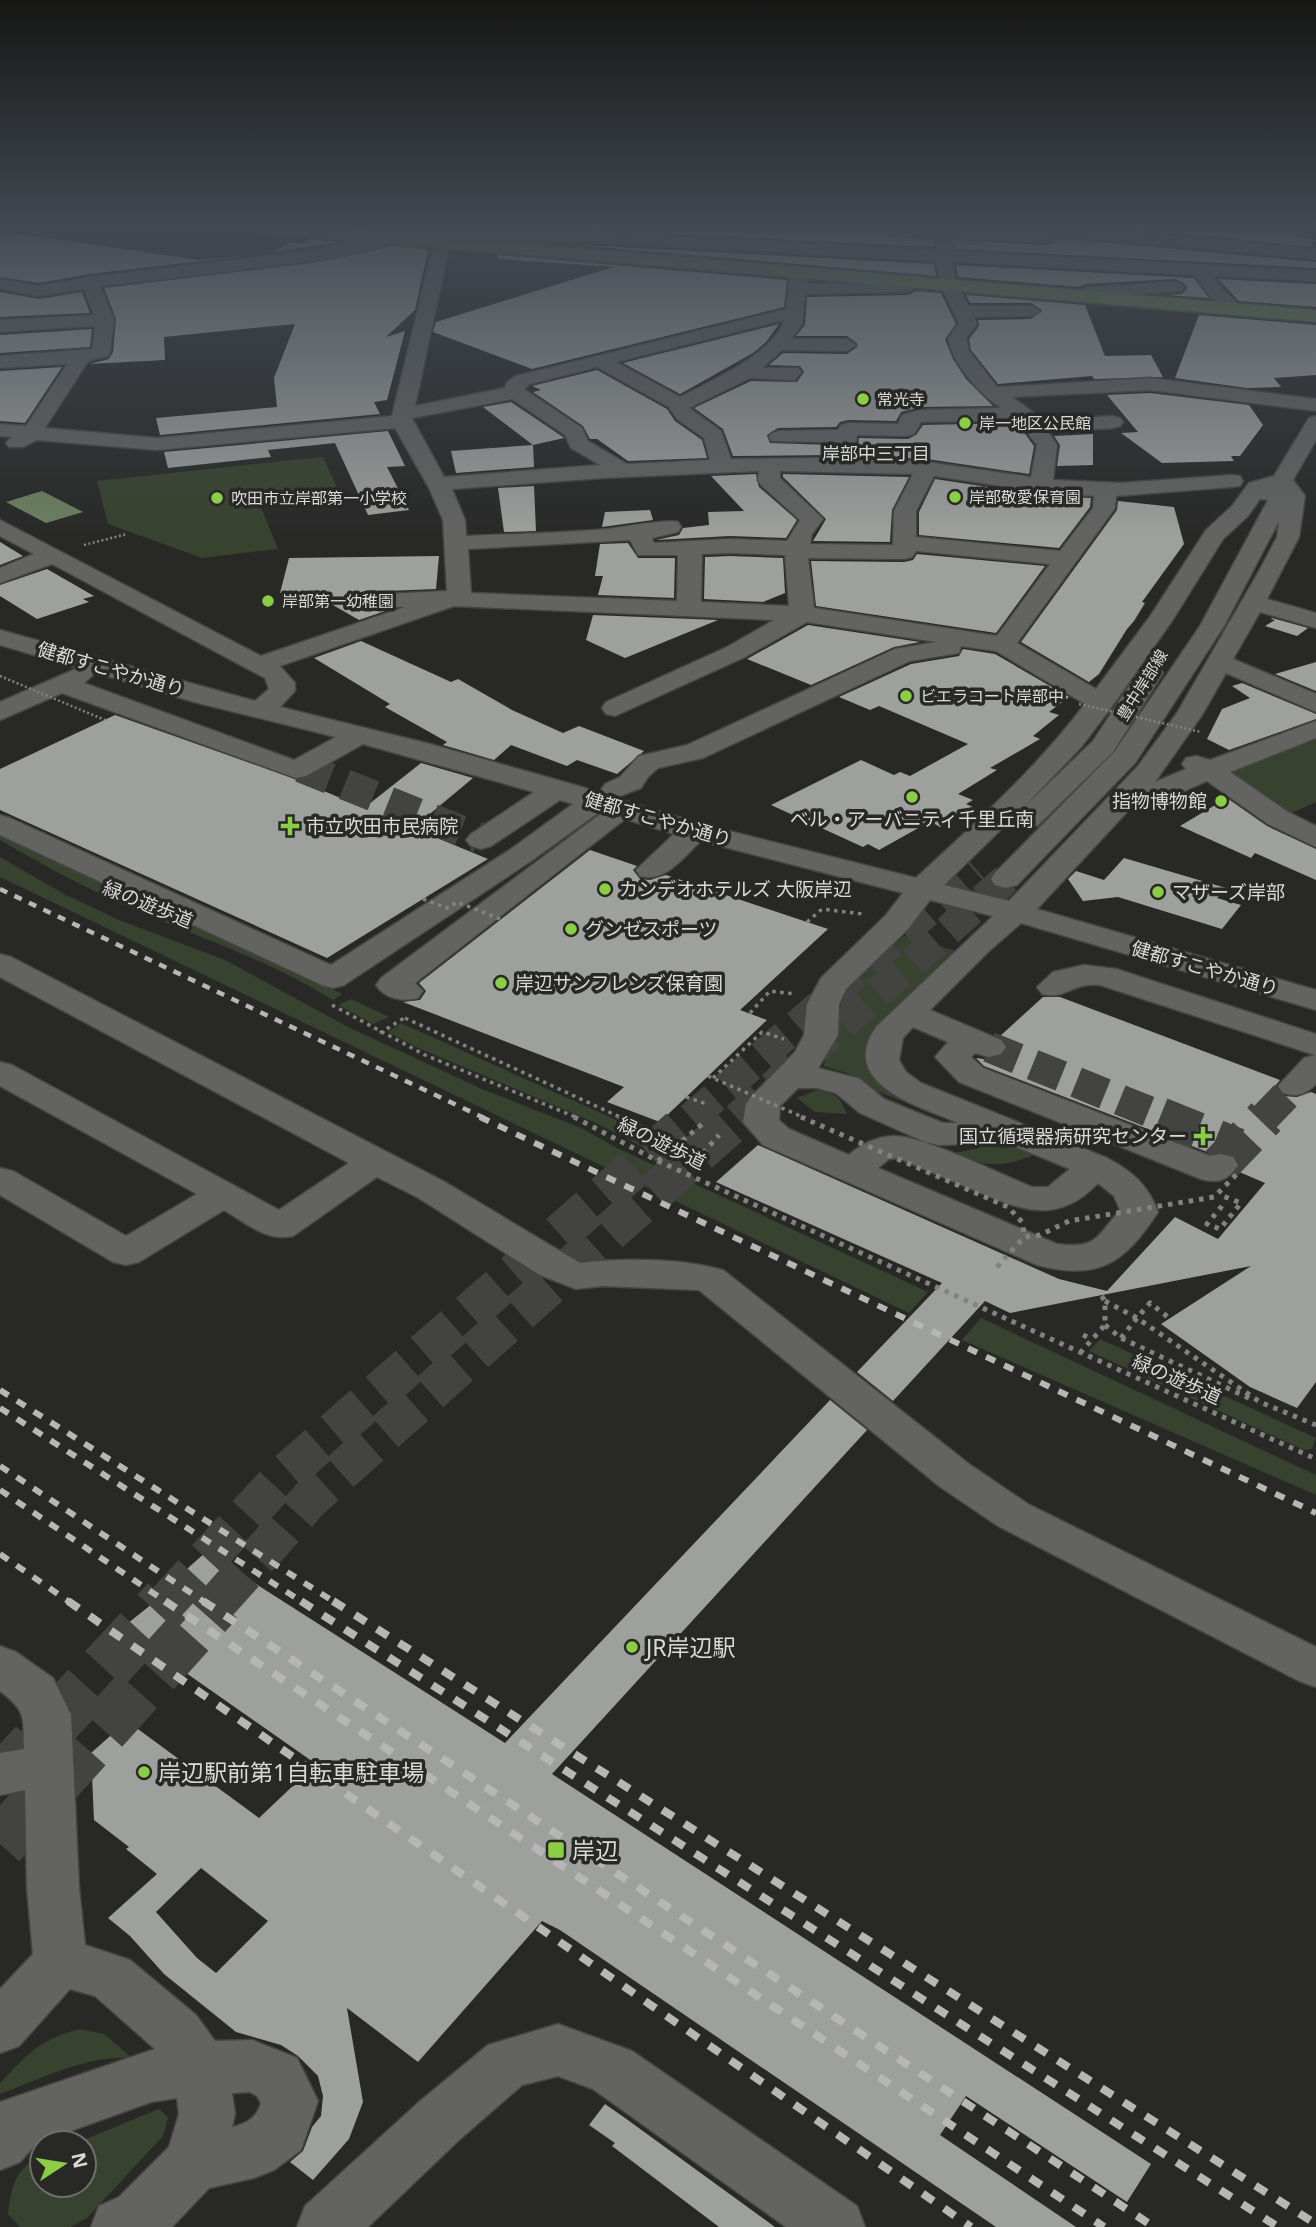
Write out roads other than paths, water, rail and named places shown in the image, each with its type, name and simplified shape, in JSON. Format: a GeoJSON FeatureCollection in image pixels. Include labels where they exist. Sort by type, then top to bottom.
{"type":"FeatureCollection","features":[{"type":"Feature","properties":{"kind":"street"},"geometry":{"type":"LineString","coordinates":[[0,343],[56,331]]}},
{"type":"Feature","properties":{"kind":"street"},"geometry":{"type":"LineString","coordinates":[[0,362],[81,357],[101,352],[102,331]]}},
{"type":"Feature","properties":{"kind":"street"},"geometry":{"type":"LineString","coordinates":[[259,665],[452,599],[459,593],[454,520],[402,418],[422,331]]}},
{"type":"Feature","properties":{"kind":"street"},"geometry":{"type":"LineString","coordinates":[[515,392],[514,386],[523,380],[719,331]]}},
{"type":"Feature","properties":{"kind":"street"},"geometry":{"type":"LineString","coordinates":[[680,405],[745,372],[788,331]]}},
{"type":"Feature","properties":{"kind":"street"},"geometry":{"type":"LineString","coordinates":[[963,331],[957,338],[960,352],[992,393],[1029,420],[1054,444],[1041,485]]}},
{"type":"Feature","properties":{"kind":"street"},"geometry":{"type":"LineString","coordinates":[[777,344],[848,345]]}},
{"type":"Feature","properties":{"kind":"street"},"geometry":{"type":"LineString","coordinates":[[0,451],[28,438],[81,357]]}},
{"type":"Feature","properties":{"kind":"street"},"geometry":{"type":"LineString","coordinates":[[600,361],[680,405]]}},
{"type":"Feature","properties":{"kind":"street"},"geometry":{"type":"LineString","coordinates":[[1158,366],[1168,385]]}},
{"type":"Feature","properties":{"kind":"street"},"geometry":{"type":"LineString","coordinates":[[745,372],[788,376],[791,372]]}},
{"type":"Feature","properties":{"kind":"street"},"geometry":{"type":"LineString","coordinates":[[992,393],[1105,384],[1210,385],[1316,405]]}},
{"type":"Feature","properties":{"kind":"street"},"geometry":{"type":"LineString","coordinates":[[1191,408],[1210,385]]}},
{"type":"Feature","properties":{"kind":"street"},"geometry":{"type":"LineString","coordinates":[[0,430],[158,444],[402,418],[515,392],[575,432],[578,444],[621,469]]}},
{"type":"Feature","properties":{"kind":"street"},"geometry":{"type":"LineString","coordinates":[[680,405],[679,409],[684,415],[714,435],[722,464]]}},
{"type":"Feature","properties":{"kind":"street"},"geometry":{"type":"LineString","coordinates":[[842,465],[848,429],[907,430],[909,419],[920,416],[1113,422]]}},
{"type":"Feature","properties":{"kind":"street","name":"豊中岸部線"},"geometry":{"type":"LineString","coordinates":[[976,869],[1103,746],[1236,538],[1268,492],[1282,480],[1316,422]]}},
{"type":"Feature","properties":{"kind":"street"},"geometry":{"type":"LineString","coordinates":[[779,437],[847,436]]}},
{"type":"Feature","properties":{"kind":"street"},"geometry":{"type":"LineString","coordinates":[[438,484],[621,469],[722,464],[927,468],[1041,485],[1106,490],[1233,481]]}},
{"type":"Feature","properties":{"kind":"street"},"geometry":{"type":"LineString","coordinates":[[770,464],[769,480],[812,519],[800,534],[798,592],[803,614]]}},
{"type":"Feature","properties":{"kind":"street"},"geometry":{"type":"LineString","coordinates":[[638,533],[646,550],[730,546],[904,552],[905,511],[927,468]]}},
{"type":"Feature","properties":{"kind":"street"},"geometry":{"type":"LineString","coordinates":[[1282,480],[1294,496],[1288,537],[1189,715],[1148,772],[1102,823],[1034,896],[978,944],[908,1013],[888,1034],[883,1046],[882,1060],[892,1077],[909,1090],[1094,1166],[1117,1178],[1125,1186],[1133,1195],[1139,1212],[1107,1249],[1085,1261],[1050,1256],[776,1137],[761,1122],[763,1104],[809,1057],[821,1035],[823,1004],[832,985],[897,922],[922,889],[1010,805],[1072,740],[1090,703],[1160,621],[1214,535],[1240,511],[1256,488],[1282,480]]}},
{"type":"Feature","properties":{"kind":"street","name":"豊中岸部線"},"geometry":{"type":"LineString","coordinates":[[1006,879],[1125,757],[1212,626],[1244,570],[1282,494],[1282,480]]}},
{"type":"Feature","properties":{"kind":"street"},"geometry":{"type":"LineString","coordinates":[[402,1007],[392,985],[529,865],[612,800],[631,782],[644,763],[660,757],[693,752],[904,654],[995,644],[1066,559],[1104,508],[1106,490]]}},
{"type":"Feature","properties":{"kind":"street"},"geometry":{"type":"LineString","coordinates":[[0,527],[63,551],[274,673],[283,685],[280,695],[261,710]]}},
{"type":"Feature","properties":{"kind":"street"},"geometry":{"type":"LineString","coordinates":[[457,543],[638,533],[670,527]]}},
{"type":"Feature","properties":{"kind":"street"},"geometry":{"type":"LineString","coordinates":[[904,544],[1066,559]]}},
{"type":"Feature","properties":{"kind":"street"},"geometry":{"type":"LineString","coordinates":[[0,576],[63,551]]}},
{"type":"Feature","properties":{"kind":"street"},"geometry":{"type":"LineString","coordinates":[[689,609],[691,552]]}},
{"type":"Feature","properties":{"kind":"street"},"geometry":{"type":"LineString","coordinates":[[371,600],[452,599],[803,614],[995,644],[1090,703]]}},
{"type":"Feature","properties":{"kind":"street"},"geometry":{"type":"LineString","coordinates":[[1267,606],[1316,621]]}},
{"type":"Feature","properties":{"kind":"street"},"geometry":{"type":"LineString","coordinates":[[615,708],[664,696],[746,656],[803,614]]}},
{"type":"Feature","properties":{"kind":"street","name":"健都すこやか通り"},"geometry":{"type":"LineString","coordinates":[[0,637],[261,710],[558,789],[612,800],[695,831],[1015,912],[1316,1000]]}},
{"type":"Feature","properties":{"kind":"street"},"geometry":{"type":"LineString","coordinates":[[0,712],[99,666]]}},
{"type":"Feature","properties":{"kind":"street"},"geometry":{"type":"LineString","coordinates":[[1234,667],[1316,704]]}},
{"type":"Feature","properties":{"kind":"street"},"geometry":{"type":"LineString","coordinates":[[61,684],[130,707],[296,770],[360,735]]}},
{"type":"Feature","properties":{"kind":"street"},"geometry":{"type":"LineString","coordinates":[[1145,795],[1316,729]]}},
{"type":"Feature","properties":{"kind":"street"},"geometry":{"type":"LineString","coordinates":[[1164,750],[1211,771],[1278,818],[1316,838]]}},
{"type":"Feature","properties":{"kind":"street"},"geometry":{"type":"LineString","coordinates":[[529,865],[480,839],[558,789]]}},
{"type":"Feature","properties":{"kind":"street"},"geometry":{"type":"LineString","coordinates":[[0,824],[333,978],[529,865]]}},
{"type":"Feature","properties":{"kind":"street"},"geometry":{"type":"LineString","coordinates":[[651,870],[695,831]]}},
{"type":"Feature","properties":{"kind":"street"},"geometry":{"type":"LineString","coordinates":[[0,964],[375,1163],[430,1189],[554,1266],[576,1276],[603,1273],[658,1274],[709,1279],[954,1475],[1013,1514],[1316,1668]]}},
{"type":"Feature","properties":{"kind":"street"},"geometry":{"type":"LineString","coordinates":[[1053,987],[1059,981],[1073,976],[1105,976],[1316,1045]]}},
{"type":"Feature","properties":{"kind":"street"},"geometry":{"type":"LineString","coordinates":[[908,1013],[979,1043],[952,1057],[971,1075],[1226,1177]]}},
{"type":"Feature","properties":{"kind":"street"},"geometry":{"type":"LineString","coordinates":[[0,1072],[280,1227],[375,1163]]}},
{"type":"Feature","properties":{"kind":"street"},"geometry":{"type":"LineString","coordinates":[[789,1077],[818,1078],[848,1086],[872,1106],[938,1134],[969,1133],[995,1124]]}},
{"type":"Feature","properties":{"kind":"street"},"geometry":{"type":"LineString","coordinates":[[853,1170],[877,1149],[890,1145],[905,1148],[1026,1198],[1047,1201],[1065,1195],[1094,1166]]}},
{"type":"Feature","properties":{"kind":"street"},"geometry":{"type":"LineString","coordinates":[[0,1179],[126,1253],[224,1194]]}},
{"type":"Feature","properties":{"kind":"street"},"geometry":{"type":"LineString","coordinates":[[0,1665],[36,1692],[47,1715],[54,1888],[60,1962],[0,2028]]}},
{"type":"Feature","properties":{"kind":"street"},"geometry":{"type":"LineString","coordinates":[[0,1773],[50,1764]]}},
{"type":"Feature","properties":{"kind":"street"},"geometry":{"type":"LineString","coordinates":[[60,1962],[111,1977],[177,2033],[201,2068],[207,2115],[193,2163],[132,2224]]}},
{"type":"Feature","properties":{"kind":"street"},"geometry":{"type":"LineString","coordinates":[[326,2227],[439,2121],[507,2063],[558,2050],[612,2070],[836,2227]]}},
{"type":"Feature","properties":{"kind":"street"},"geometry":{"type":"LineString","coordinates":[[0,2142],[18,2122],[151,2076],[201,2068],[252,2066],[277,2077],[290,2101],[281,2131],[254,2150],[193,2163]]}},
{"type":"Feature","properties":{"kind":"tunnel"},"geometry":{"type":"LineString","coordinates":[[301,767],[479,838]]}},
{"type":"Feature","properties":{"kind":"tunnel"},"geometry":{"type":"LineString","coordinates":[[691,1118],[976,869]]}},
{"type":"Feature","properties":{"kind":"tunnel"},"geometry":{"type":"LineString","coordinates":[[737,1118],[1006,879]]}},
{"type":"Feature","properties":{"kind":"tunnel"},"geometry":{"type":"LineString","coordinates":[[989,1047],[1165,1118]]}},
{"type":"Feature","properties":{"kind":"tunnel"},"geometry":{"type":"LineString","coordinates":[[1264,1118],[1295,1086]]}},
{"type":"Feature","properties":{"kind":"tunnel"},"geometry":{"type":"LineString","coordinates":[[166,1603],[283,1476],[693,1117]]}},
{"type":"Feature","properties":{"kind":"tunnel"},"geometry":{"type":"LineString","coordinates":[[217,1603],[310,1499],[739,1117]]}},
{"type":"Feature","properties":{"kind":"tunnel"},"geometry":{"type":"LineString","coordinates":[[1160,1117],[1236,1148]]}},
{"type":"Feature","properties":{"kind":"tunnel"},"geometry":{"type":"LineString","coordinates":[[1236,1148],[1266,1117]]}},
{"type":"Feature","properties":{"kind":"tunnel"},"geometry":{"type":"LineString","coordinates":[[1220,1165],[1236,1148]]}},
{"type":"Feature","properties":{"kind":"tunnel"},"geometry":{"type":"LineString","coordinates":[[0,1782],[167,1601]]}},
{"type":"Feature","properties":{"kind":"tunnel"},"geometry":{"type":"LineString","coordinates":[[0,1844],[218,1601]]}},
{"type":"Feature","properties":{"kind":"railway"},"geometry":{"type":"LineString","coordinates":[[0,889],[484,1118]]}},
{"type":"Feature","properties":{"kind":"railway"},"geometry":{"type":"LineString","coordinates":[[480,1117],[1316,1513]]}},
{"type":"Feature","properties":{"kind":"railway"},"geometry":{"type":"LineString","coordinates":[[0,1390],[336,1603]]}},
{"type":"Feature","properties":{"kind":"railway"},"geometry":{"type":"LineString","coordinates":[[0,1408],[304,1603]]}},
{"type":"Feature","properties":{"kind":"railway"},"geometry":{"type":"LineString","coordinates":[[0,1466],[206,1603]]}},
{"type":"Feature","properties":{"kind":"railway"},"geometry":{"type":"LineString","coordinates":[[0,1490],[168,1603]]}},
{"type":"Feature","properties":{"kind":"railway"},"geometry":{"type":"LineString","coordinates":[[0,1554],[71,1603]]}},
{"type":"Feature","properties":{"kind":"railway"},"geometry":{"type":"LineString","coordinates":[[68,1601],[971,2227]]}},
{"type":"Feature","properties":{"kind":"railway"},"geometry":{"type":"LineString","coordinates":[[203,1601],[1154,2227]]}},
{"type":"Feature","properties":{"kind":"railway"},"geometry":{"type":"LineString","coordinates":[[301,1601],[1278,2227]]}},
{"type":"Feature","properties":{"kind":"railway"},"geometry":{"type":"LineString","coordinates":[[333,1601],[1316,2224]]}},
{"type":"Feature","properties":{"kind":"railway"},"geometry":{"type":"LineString","coordinates":[[168,1603],[1104,2227]]}},
{"type":"Feature","properties":{"kind":"place","name":"常光寺"},"geometry":{"type":"Point","coordinates":[863,399]}},
{"type":"Feature","properties":{"kind":"place","name":"岸一地区公民館"},"geometry":{"type":"Point","coordinates":[965,423]}},
{"type":"Feature","properties":{"kind":"place","name":"岸部敬愛保育園"},"geometry":{"type":"Point","coordinates":[955,497]}},
{"type":"Feature","properties":{"kind":"place","name":"吹田市立岸部第一小学校"},"geometry":{"type":"Point","coordinates":[217,498]}},
{"type":"Feature","properties":{"kind":"place","name":"岸部第一幼稚園"},"geometry":{"type":"Point","coordinates":[268,601]}},
{"type":"Feature","properties":{"kind":"place","name":"ビエラコート岸部中"},"geometry":{"type":"Point","coordinates":[906,696]}},
{"type":"Feature","properties":{"kind":"place","name":"ベル・アーバニティ千里丘南"},"geometry":{"type":"Point","coordinates":[912,797]}},
{"type":"Feature","properties":{"kind":"place","name":"指物博物館"},"geometry":{"type":"Point","coordinates":[1221,801]}},
{"type":"Feature","properties":{"kind":"place","name":"市立吹田市民病院"},"geometry":{"type":"Point","coordinates":[290,826]}},
{"type":"Feature","properties":{"kind":"place","name":"カンデオホテルズ 大阪岸辺"},"geometry":{"type":"Point","coordinates":[605,889]}},
{"type":"Feature","properties":{"kind":"place","name":"マザーズ岸部"},"geometry":{"type":"Point","coordinates":[1158,892]}},
{"type":"Feature","properties":{"kind":"place","name":"グンゼスポーツ"},"geometry":{"type":"Point","coordinates":[571,929]}},
{"type":"Feature","properties":{"kind":"place","name":"岸辺サンフレンズ保育園"},"geometry":{"type":"Point","coordinates":[501,983]}},
{"type":"Feature","properties":{"kind":"place","name":"国立循環器病研究センター"},"geometry":{"type":"Point","coordinates":[1203,1136]}},
{"type":"Feature","properties":{"kind":"place","name":"JR岸辺駅"},"geometry":{"type":"Point","coordinates":[632,1647]}},
{"type":"Feature","properties":{"kind":"place","name":"岸辺駅前第1自転車駐車場"},"geometry":{"type":"Point","coordinates":[144,1772]}},
{"type":"Feature","properties":{"kind":"place","name":"岸辺"},"geometry":{"type":"Point","coordinates":[556,1850]}},
{"type":"Feature","properties":{"kind":"district","name":"岸部中三丁目"},"geometry":{"type":"Point","coordinates":[876,453]}}]}
